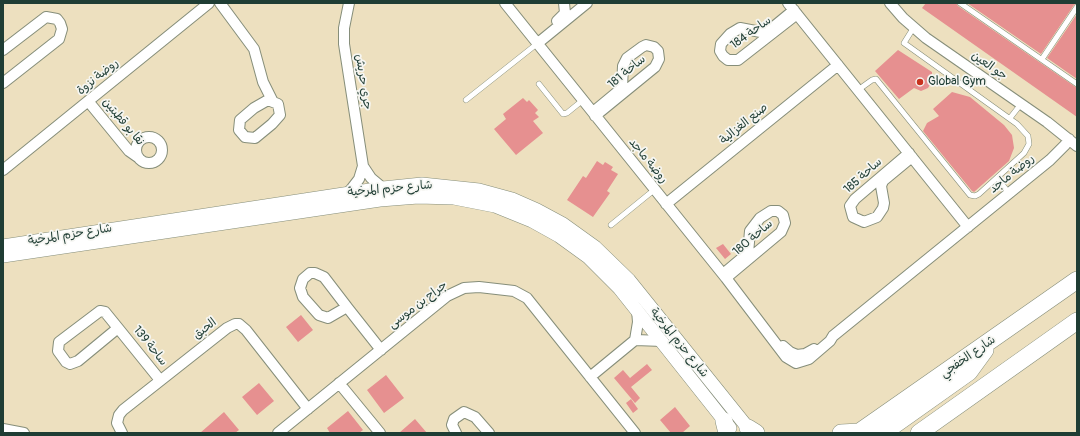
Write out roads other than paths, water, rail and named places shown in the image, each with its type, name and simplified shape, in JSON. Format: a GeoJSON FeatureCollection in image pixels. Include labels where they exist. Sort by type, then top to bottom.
{"type":"FeatureCollection","features":[{"type":"Feature","properties":{"kind":"highway","name":"شارع الخفجي"},"geometry":{"type":"LineString","coordinates":[[859,432],[1077,280]]}},
{"type":"Feature","properties":{"kind":"highway"},"geometry":{"type":"LineString","coordinates":[[919,433],[1077,321]]}},
{"type":"Feature","properties":{"kind":"highway"},"geometry":{"type":"LineString","coordinates":[[883,433],[969,372],[983,353],[988,343]]}},
{"type":"Feature","properties":{"kind":"highway"},"geometry":{"type":"LineString","coordinates":[[841,433],[859,432]]}},
{"type":"Feature","properties":{"kind":"street","name":"روضة نزوة"},"geometry":{"type":"LineString","coordinates":[[3,170],[209,3]]}},
{"type":"Feature","properties":{"kind":"street"},"geometry":{"type":"LineString","coordinates":[[220,3],[254,49],[261,76],[272,100],[280,107],[280,115],[278,118],[255,138],[245,137],[239,130],[240,120],[259,104],[272,100]]}},
{"type":"Feature","properties":{"kind":"street","name":"جري حريش"},"geometry":{"type":"LineString","coordinates":[[349,3],[344,28],[344,44],[363,166],[371,178],[383,188]]}},
{"type":"Feature","properties":{"kind":"street","name":"روضة ماجد"},"geometry":{"type":"LineString","coordinates":[[504,3],[772,336],[790,352],[802,355],[834,336],[1050,160],[1065,145],[1073,142]]}},
{"type":"Feature","properties":{"kind":"street"},"geometry":{"type":"LineString","coordinates":[[536,41],[564,16],[565,5],[572,9],[584,6]]}},
{"type":"Feature","properties":{"kind":"street","name":"جو العين"},"geometry":{"type":"LineString","coordinates":[[894,5],[914,28],[1073,142]]}},
{"type":"Feature","properties":{"kind":"street"},"geometry":{"type":"LineString","coordinates":[[536,41],[584,6]]}},
{"type":"Feature","properties":{"kind":"street"},"geometry":{"type":"LineString","coordinates":[[793,9],[968,227]]}},
{"type":"Feature","properties":{"kind":"street","name":"ساحة 184"},"geometry":{"type":"LineString","coordinates":[[793,9],[757,46],[743,57],[732,61],[723,56],[720,51],[721,44],[730,34],[740,28],[766,33],[793,9]]}},
{"type":"Feature","properties":{"kind":"street"},"geometry":{"type":"LineString","coordinates":[[3,50],[46,17],[57,19],[60,23],[62,28],[59,39],[3,83]]}},
{"type":"Feature","properties":{"kind":"street"},"geometry":{"type":"LineString","coordinates":[[752,31],[757,46]]}},
{"type":"Feature","properties":{"kind":"street","name":"ساحة 181"},"geometry":{"type":"LineString","coordinates":[[650,46],[658,51],[659,59],[655,67],[594,114],[622,88],[622,66],[627,58],[642,47],[650,46]]}},
{"type":"Feature","properties":{"kind":"street","name":"صنع الغزالية"},"geometry":{"type":"LineString","coordinates":[[666,204],[838,65]]}},
{"type":"Feature","properties":{"kind":"street"},"geometry":{"type":"LineString","coordinates":[[259,104],[261,76]]}},
{"type":"Feature","properties":{"kind":"street"},"geometry":{"type":"LineString","coordinates":[[623,78],[639,80]]}},
{"type":"Feature","properties":{"kind":"street","name":"نقا بو قطبتين"},"geometry":{"type":"LineString","coordinates":[[91,99],[127,140],[137,146]]}},
{"type":"Feature","properties":{"kind":"street","name":"نقا بو قطبتين"},"geometry":{"type":"LineString","coordinates":[[91,99],[129,151],[139,158]]}},
{"type":"Feature","properties":{"kind":"street"},"geometry":{"type":"LineString","coordinates":[[147,137],[156,139],[162,147],[160,156],[152,162],[147,162],[139,158],[137,146],[139,142],[147,137]]}},
{"type":"Feature","properties":{"kind":"street","name":"ساحة 185"},"geometry":{"type":"LineString","coordinates":[[910,155],[882,181],[883,208],[876,217],[864,222],[858,220],[851,214],[850,206],[869,186],[910,155]]}},
{"type":"Feature","properties":{"kind":"street"},"geometry":{"type":"LineString","coordinates":[[349,192],[359,180],[363,166]]}},
{"type":"Feature","properties":{"kind":"street","name":"شارع حزم المرخية"},"geometry":{"type":"LineString","coordinates":[[3,246],[383,188],[422,184],[479,190],[512,199],[537,210],[563,224],[595,247],[629,280],[740,430]]}},
{"type":"Feature","properties":{"kind":"street"},"geometry":{"type":"LineString","coordinates":[[869,186],[883,192]]}},
{"type":"Feature","properties":{"kind":"street","name":"شارع حزم المرخية"},"geometry":{"type":"LineString","coordinates":[[3,256],[380,200],[418,196],[454,198],[495,206],[532,221],[559,236],[588,257],[619,288],[740,430]]}},
{"type":"Feature","properties":{"kind":"street","name":"ساحة 180"},"geometry":{"type":"LineString","coordinates":[[770,212],[778,212],[785,218],[784,227],[781,232],[725,276],[747,255],[750,241],[750,231],[760,218],[770,212]]}},
{"type":"Feature","properties":{"kind":"street"},"geometry":{"type":"LineString","coordinates":[[750,241],[766,245]]}},
{"type":"Feature","properties":{"kind":"street"},"geometry":{"type":"LineString","coordinates":[[3,264],[28,260],[37,252]]}},
{"type":"Feature","properties":{"kind":"street"},"geometry":{"type":"LineString","coordinates":[[347,307],[328,318],[319,315],[301,293],[300,288],[303,279],[310,274],[320,274],[324,276],[381,350]]}},
{"type":"Feature","properties":{"kind":"street","name":"جراح بن موسى"},"geometry":{"type":"LineString","coordinates":[[278,433],[447,296],[457,290],[479,287],[521,293],[532,303],[635,433]]}},
{"type":"Feature","properties":{"kind":"street"},"geometry":{"type":"LineString","coordinates":[[590,377],[635,340],[638,322],[637,310]]}},
{"type":"Feature","properties":{"kind":"street","name":"ساحة 139"},"geometry":{"type":"LineString","coordinates":[[118,328],[73,364],[66,362],[58,351],[59,342],[97,312],[105,312],[118,328],[160,380]]}},
{"type":"Feature","properties":{"kind":"street","name":"الحبق"},"geometry":{"type":"LineString","coordinates":[[122,433],[117,423],[119,415],[160,380],[231,325],[239,324],[246,330],[308,409]]}},
{"type":"Feature","properties":{"kind":"street"},"geometry":{"type":"LineString","coordinates":[[635,340],[663,341]]}},
{"type":"Feature","properties":{"kind":"street"},"geometry":{"type":"LineString","coordinates":[[339,383],[378,432]]}},
{"type":"Feature","properties":{"kind":"street"},"geometry":{"type":"LineString","coordinates":[[456,433],[452,425],[454,419],[464,412],[475,417],[489,433]]}},
{"type":"Feature","properties":{"kind":"street"},"geometry":{"type":"LineString","coordinates":[[3,429],[24,433]]}},
{"type":"Feature","properties":{"kind":"lane"},"geometry":{"type":"LineString","coordinates":[[960,3],[1077,84]]}},
{"type":"Feature","properties":{"kind":"lane"},"geometry":{"type":"LineString","coordinates":[[1042,59],[1077,7]]}},
{"type":"Feature","properties":{"kind":"lane"},"geometry":{"type":"LineString","coordinates":[[858,90],[876,79],[970,195],[975,196],[979,194],[1024,153],[1029,144],[1028,136],[1022,129],[1010,118],[903,42],[914,28]]}},
{"type":"Feature","properties":{"kind":"lane"},"geometry":{"type":"LineString","coordinates":[[466,100],[536,41]]}},
{"type":"Feature","properties":{"kind":"lane"},"geometry":{"type":"LineString","coordinates":[[539,84],[564,115],[583,100]]}},
{"type":"Feature","properties":{"kind":"lane"},"geometry":{"type":"LineString","coordinates":[[1010,118],[1021,104]]}},
{"type":"Feature","properties":{"kind":"lane"},"geometry":{"type":"LineString","coordinates":[[997,178],[1009,193]]}},
{"type":"Feature","properties":{"kind":"lane"},"geometry":{"type":"LineString","coordinates":[[611,225],[654,190]]}},
{"type":"Feature","properties":{"kind":"place","name":"Global Gym"},"geometry":{"type":"Point","coordinates":[920,82]}}]}
